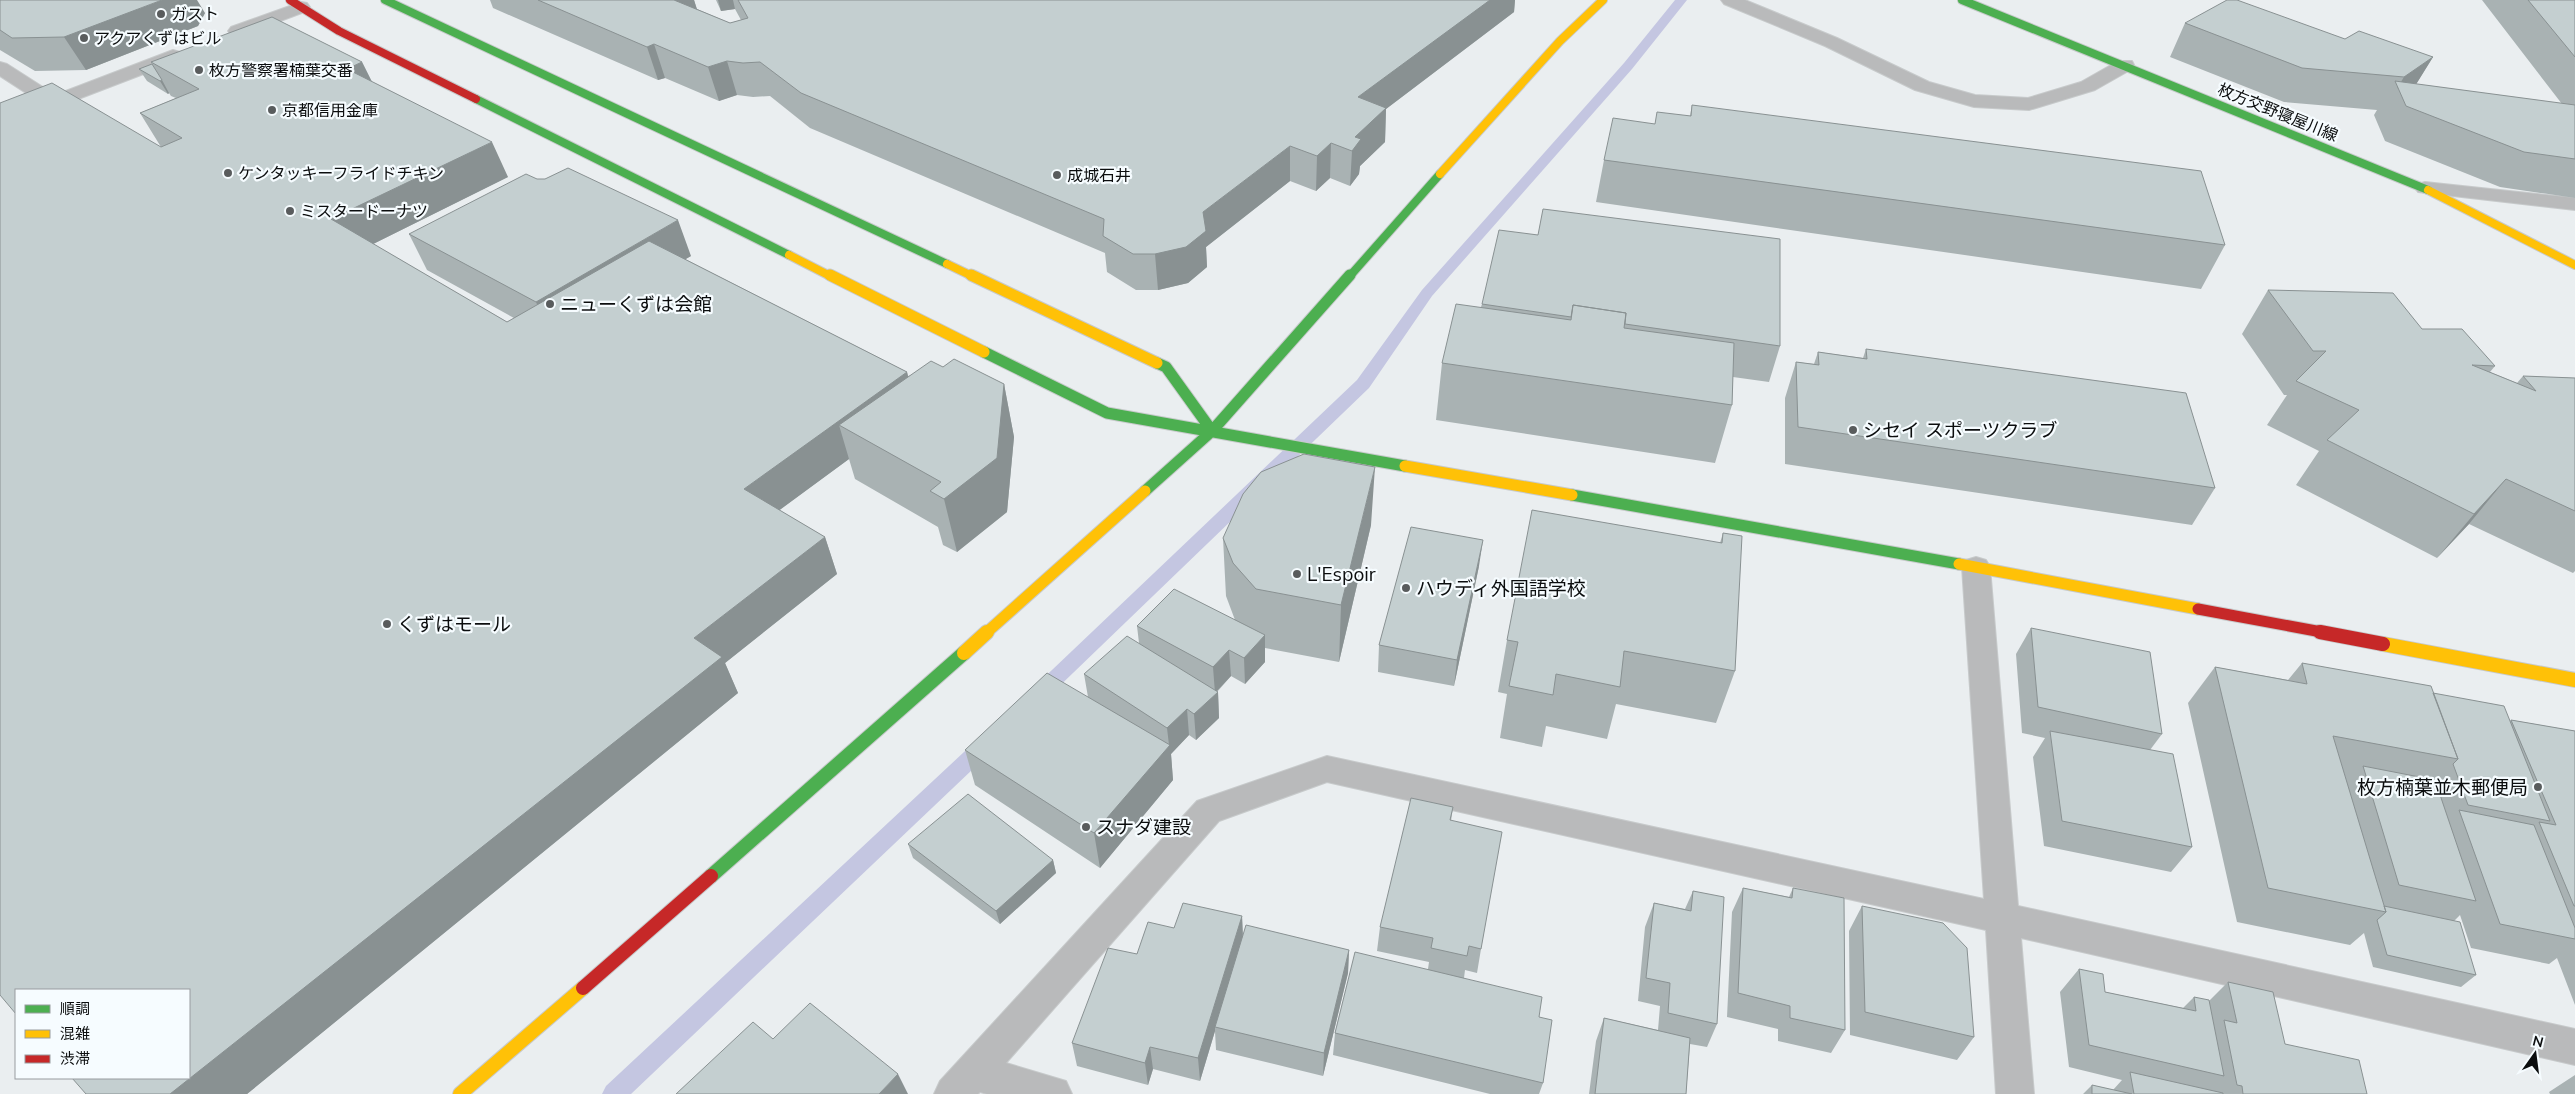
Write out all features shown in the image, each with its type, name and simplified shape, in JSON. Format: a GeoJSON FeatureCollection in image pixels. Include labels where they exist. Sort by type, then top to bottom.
{"type":"FeatureCollection","features":[{"type":"Feature","properties":{"kind":"street"},"geometry":{"type":"LineString","coordinates":[[385,0],[1166,367],[1212,431]]}},
{"type":"Feature","properties":{"kind":"street"},"geometry":{"type":"LineString","coordinates":[[460,1094],[816,785],[1212,431],[1334,291],[1554,48],[1603,0]]}},
{"type":"Feature","properties":{"kind":"street"},"geometry":{"type":"LineString","coordinates":[[1730,0],[1831,42],[1922,86],[1974,101],[2029,104],[2088,86],[2126,65]]}},
{"type":"Feature","properties":{"kind":"street","name":"枚方交野寝屋川線"},"geometry":{"type":"LineString","coordinates":[[1962,0],[2126,65],[2256,121],[2424,188],[2575,265]]}},
{"type":"Feature","properties":{"kind":"street"},"geometry":{"type":"LineString","coordinates":[[217,39],[299,2],[339,31],[1107,413],[1976,567],[2575,680]]}},
{"type":"Feature","properties":{"kind":"street"},"geometry":{"type":"LineString","coordinates":[[0,123],[190,50]]}},
{"type":"Feature","properties":{"kind":"street"},"geometry":{"type":"LineString","coordinates":[[0,68],[53,102]]}},
{"type":"Feature","properties":{"kind":"street"},"geometry":{"type":"LineString","coordinates":[[2424,188],[2575,204]]}},
{"type":"Feature","properties":{"kind":"street"},"geometry":{"type":"LineString","coordinates":[[1976,567],[2015,1094]]}},
{"type":"Feature","properties":{"kind":"street"},"geometry":{"type":"LineString","coordinates":[[963,1083],[1208,811],[1327,769],[2575,1047]]}},
{"type":"Feature","properties":{"kind":"street"},"geometry":{"type":"LineString","coordinates":[[963,1083],[1053,1094]]}},
{"type":"Feature","properties":{"kind":"building"},"geometry":{"type":"Polygon","coordinates":[[[0,0],[162,0],[64,37],[12,38],[0,30],[0,0]]]}},
{"type":"Feature","properties":{"kind":"building"},"geometry":{"type":"Polygon","coordinates":[[[538,0],[674,0],[730,23],[748,18],[738,0],[1490,0],[1358,97],[1386,108],[1355,137],[1361,139],[1352,151],[1331,143],[1317,156],[1290,146],[1203,212],[1206,231],[1186,247],[1155,254],[1133,254],[1103,236],[1104,219],[801,93],[760,62],[743,63],[727,61],[708,67],[654,44],[647,47],[538,0]]]}},
{"type":"Feature","properties":{"kind":"building"},"geometry":{"type":"Polygon","coordinates":[[[2227,0],[2237,0],[2345,39],[2359,31],[2433,57],[2404,77],[2302,68],[2185,23],[2227,0]]]}},
{"type":"Feature","properties":{"kind":"building"},"geometry":{"type":"Polygon","coordinates":[[[2528,0],[2575,0],[2575,57],[2528,0]]]}},
{"type":"Feature","properties":{"kind":"building","name":"くずはモール"},"geometry":{"type":"Polygon","coordinates":[[[272,17],[362,62],[347,69],[492,142],[331,219],[507,322],[649,241],[907,372],[744,489],[825,537],[694,638],[722,657],[190,1078],[190,989],[15,989],[15,1013],[0,995],[0,103],[52,83],[161,147],[182,138],[140,113],[199,89],[151,62],[272,17]]]}},
{"type":"Feature","properties":{"kind":"building"},"geometry":{"type":"Polygon","coordinates":[[[152,64],[162,80],[160,81],[139,69],[152,64]]]}},
{"type":"Feature","properties":{"kind":"building"},"geometry":{"type":"Polygon","coordinates":[[[2395,81],[2575,105],[2575,159],[2524,152],[2406,106],[2395,81]]]}},
{"type":"Feature","properties":{"kind":"building"},"geometry":{"type":"Polygon","coordinates":[[[1692,105],[2201,171],[2225,245],[1604,160],[1613,118],[1655,124],[1657,112],[1691,116],[1692,105]]]}},
{"type":"Feature","properties":{"kind":"building"},"geometry":{"type":"Polygon","coordinates":[[[568,168],[678,220],[536,302],[409,234],[526,174],[537,179],[545,179],[568,168]]]}},
{"type":"Feature","properties":{"kind":"building"},"geometry":{"type":"Polygon","coordinates":[[[1543,209],[1780,239],[1780,346],[1625,324],[1626,313],[1573,305],[1571,317],[1482,304],[1499,230],[1538,235],[1543,209]]]}},
{"type":"Feature","properties":{"kind":"building"},"geometry":{"type":"Polygon","coordinates":[[[2268,290],[2393,293],[2422,329],[2462,329],[2495,366],[2472,365],[2536,391],[2523,376],[2575,378],[2575,511],[2506,479],[2474,514],[2327,440],[2359,410],[2296,381],[2326,351],[2313,351],[2268,290]]]}},
{"type":"Feature","properties":{"kind":"building"},"geometry":{"type":"Polygon","coordinates":[[[1456,304],[1571,320],[1573,305],[1626,313],[1624,328],[1734,343],[1732,405],[1442,363],[1456,304]]]}},
{"type":"Feature","properties":{"kind":"building"},"geometry":{"type":"Polygon","coordinates":[[[1866,349],[2186,393],[2215,488],[1798,427],[1796,362],[1819,365],[1818,352],[1867,359],[1866,349]]]}},
{"type":"Feature","properties":{"kind":"building"},"geometry":{"type":"Polygon","coordinates":[[[954,359],[1004,384],[997,458],[944,499],[930,491],[941,482],[839,425],[931,361],[943,367],[954,359]]]}},
{"type":"Feature","properties":{"kind":"building"},"geometry":{"type":"Polygon","coordinates":[[[1304,454],[1375,467],[1341,605],[1256,589],[1233,563],[1223,538],[1243,494],[1261,472],[1304,454]]]}},
{"type":"Feature","properties":{"kind":"building"},"geometry":{"type":"Polygon","coordinates":[[[1532,510],[1722,543],[1723,533],[1742,536],[1735,671],[1624,651],[1620,687],[1556,674],[1553,695],[1509,686],[1518,642],[1507,640],[1532,510]]]}},
{"type":"Feature","properties":{"kind":"building"},"geometry":{"type":"Polygon","coordinates":[[[1411,527],[1483,540],[1457,660],[1379,645],[1411,527]]]}},
{"type":"Feature","properties":{"kind":"building"},"geometry":{"type":"Polygon","coordinates":[[[1174,589],[1265,635],[1244,658],[1229,650],[1213,667],[1137,626],[1174,589]]]}},
{"type":"Feature","properties":{"kind":"building"},"geometry":{"type":"Polygon","coordinates":[[[2031,628],[2150,652],[2162,734],[2038,707],[2031,628]]]}},
{"type":"Feature","properties":{"kind":"building"},"geometry":{"type":"Polygon","coordinates":[[[1127,636],[1218,692],[1194,714],[1187,709],[1167,728],[1084,674],[1127,636]]]}},
{"type":"Feature","properties":{"kind":"building"},"geometry":{"type":"Polygon","coordinates":[[[2302,663],[2431,686],[2458,759],[2333,736],[2386,912],[2268,888],[2215,667],[2307,684],[2302,663]]]}},
{"type":"Feature","properties":{"kind":"building"},"geometry":{"type":"Polygon","coordinates":[[[1047,673],[1170,745],[1094,833],[965,750],[1047,673]]]}},
{"type":"Feature","properties":{"kind":"building"},"geometry":{"type":"Polygon","coordinates":[[[2433,693],[2504,706],[2550,821],[2468,805],[2453,764],[2458,759],[2433,693]]]}},
{"type":"Feature","properties":{"kind":"building"},"geometry":{"type":"Polygon","coordinates":[[[2511,720],[2575,731],[2575,906],[2539,822],[2556,825],[2511,720]]]}},
{"type":"Feature","properties":{"kind":"building"},"geometry":{"type":"Polygon","coordinates":[[[2050,731],[2173,754],[2192,847],[2062,821],[2050,731]]]}},
{"type":"Feature","properties":{"kind":"building"},"geometry":{"type":"Polygon","coordinates":[[[2363,766],[2435,780],[2476,901],[2399,885],[2363,766]]]}},
{"type":"Feature","properties":{"kind":"building"},"geometry":{"type":"Polygon","coordinates":[[[968,794],[1053,860],[996,911],[908,844],[968,794]]]}},
{"type":"Feature","properties":{"kind":"building"},"geometry":{"type":"Polygon","coordinates":[[[1411,798],[1453,807],[1450,820],[1502,832],[1481,949],[1469,946],[1467,956],[1431,948],[1433,938],[1380,927],[1411,798]]]}},
{"type":"Feature","properties":{"kind":"building"},"geometry":{"type":"Polygon","coordinates":[[[2459,810],[2534,825],[2575,928],[2575,939],[2500,924],[2459,810]]]}},
{"type":"Feature","properties":{"kind":"building"},"geometry":{"type":"Polygon","coordinates":[[[1743,888],[1792,898],[1793,888],[1844,898],[1845,1030],[1790,1018],[1790,1006],[1738,993],[1743,888]]]}},
{"type":"Feature","properties":{"kind":"building"},"geometry":{"type":"Polygon","coordinates":[[[1693,891],[1724,897],[1717,1024],[1668,1013],[1670,983],[1646,978],[1654,903],[1691,911],[1693,891]]]}},
{"type":"Feature","properties":{"kind":"building"},"geometry":{"type":"Polygon","coordinates":[[[1183,903],[1242,916],[1198,1058],[1150,1047],[1145,1063],[1072,1043],[1108,948],[1137,954],[1148,922],[1174,928],[1183,903]]]}},
{"type":"Feature","properties":{"kind":"building"},"geometry":{"type":"Polygon","coordinates":[[[1862,906],[1943,923],[1967,948],[1974,1037],[1865,1012],[1862,906]]]}},
{"type":"Feature","properties":{"kind":"building"},"geometry":{"type":"Polygon","coordinates":[[[2384,906],[2460,922],[2476,975],[2387,955],[2377,920],[2386,912],[2384,906]]]}},
{"type":"Feature","properties":{"kind":"building"},"geometry":{"type":"Polygon","coordinates":[[[1246,925],[1349,950],[1324,1053],[1215,1027],[1246,925]]]}},
{"type":"Feature","properties":{"kind":"building"},"geometry":{"type":"Polygon","coordinates":[[[1355,952],[1542,997],[1539,1017],[1552,1020],[1543,1083],[1335,1033],[1355,952]]]}},
{"type":"Feature","properties":{"kind":"building"},"geometry":{"type":"Polygon","coordinates":[[[2079,969],[2103,974],[2105,992],[2196,1011],[2194,997],[2209,1000],[2224,1076],[2089,1045],[2079,969]]]}},
{"type":"Feature","properties":{"kind":"building"},"geometry":{"type":"Polygon","coordinates":[[[2228,982],[2273,992],[2285,1044],[2359,1060],[2367,1094],[2243,1094],[2242,1086],[2237,1085],[2224,1020],[2237,1023],[2228,982]]]}},
{"type":"Feature","properties":{"kind":"building"},"geometry":{"type":"Polygon","coordinates":[[[810,1003],[898,1074],[879,1094],[676,1094],[753,1022],[773,1039],[810,1003]]]}},
{"type":"Feature","properties":{"kind":"building"},"geometry":{"type":"Polygon","coordinates":[[[1604,1018],[1690,1038],[1686,1094],[1595,1094],[1604,1018]]]}},
{"type":"Feature","properties":{"kind":"building"},"geometry":{"type":"Polygon","coordinates":[[[2130,1072],[2223,1093],[2223,1094],[2134,1094],[2130,1072]]]}},
{"type":"Feature","properties":{"kind":"building","name":"くずはモール"},"geometry":{"type":"Polygon","coordinates":[[[73,1079],[189,1079],[170,1094],[86,1094],[73,1079]]]}},
{"type":"Feature","properties":{"kind":"building"},"geometry":{"type":"Polygon","coordinates":[[[2092,1085],[2132,1094],[2092,1094],[2092,1085]]]}},
{"type":"Feature","properties":{"kind":"waterway"},"geometry":{"type":"LineString","coordinates":[[1039,694],[1363,384],[1427,293],[1628,66],[1681,0]]}},
{"type":"Feature","properties":{"kind":"waterway"},"geometry":{"type":"LineString","coordinates":[[614,1094],[986,744]]}},
{"type":"Feature","properties":{"kind":"traffic: fast"},"geometry":{"type":"LineString","coordinates":[[385,0],[947,264]]}},
{"type":"Feature","properties":{"kind":"traffic: fast"},"geometry":{"type":"LineString","coordinates":[[1962,0],[2428,190]]}},
{"type":"Feature","properties":{"kind":"traffic: fast"},"geometry":{"type":"LineString","coordinates":[[476,99],[789,255]]}},
{"type":"Feature","properties":{"kind":"traffic: fast"},"geometry":{"type":"LineString","coordinates":[[1145,491],[1212,431],[1440,174]]}},
{"type":"Feature","properties":{"kind":"traffic: fast"},"geometry":{"type":"LineString","coordinates":[[984,352],[1107,413],[1405,466]]}},
{"type":"Feature","properties":{"kind":"traffic: fast"},"geometry":{"type":"LineString","coordinates":[[1157,363],[1166,367],[1212,431]]}},
{"type":"Feature","properties":{"kind":"traffic: fast"},"geometry":{"type":"LineString","coordinates":[[1572,495],[1959,564]]}},
{"type":"Feature","properties":{"kind":"traffic: fast"},"geometry":{"type":"LineString","coordinates":[[711,876],[964,653]]}},
{"type":"Feature","properties":{"kind":"traffic: slow"},"geometry":{"type":"LineString","coordinates":[[1440,174],[1560,41],[1603,0]]}},
{"type":"Feature","properties":{"kind":"traffic: slow"},"geometry":{"type":"LineString","coordinates":[[2428,190],[2575,265]]}},
{"type":"Feature","properties":{"kind":"traffic: slow"},"geometry":{"type":"LineString","coordinates":[[789,255],[984,352]]}},
{"type":"Feature","properties":{"kind":"traffic: slow"},"geometry":{"type":"LineString","coordinates":[[947,264],[1157,363]]}},
{"type":"Feature","properties":{"kind":"traffic: slow"},"geometry":{"type":"LineString","coordinates":[[1405,466],[1572,495]]}},
{"type":"Feature","properties":{"kind":"traffic: slow"},"geometry":{"type":"LineString","coordinates":[[964,653],[1145,491]]}},
{"type":"Feature","properties":{"kind":"traffic: slow"},"geometry":{"type":"LineString","coordinates":[[1959,564],[2198,609]]}},
{"type":"Feature","properties":{"kind":"traffic: slow"},"geometry":{"type":"LineString","coordinates":[[2383,644],[2575,680]]}},
{"type":"Feature","properties":{"kind":"traffic: slow"},"geometry":{"type":"LineString","coordinates":[[460,1094],[583,988]]}},
{"type":"Feature","properties":{"kind":"traffic: jam"},"geometry":{"type":"LineString","coordinates":[[290,0],[339,31],[476,99]]}},
{"type":"Feature","properties":{"kind":"traffic: jam"},"geometry":{"type":"LineString","coordinates":[[2198,609],[2383,644]]}},
{"type":"Feature","properties":{"kind":"traffic: jam"},"geometry":{"type":"LineString","coordinates":[[583,988],[711,876]]}},
{"type":"Feature","properties":{"kind":"place","name":"ガスト"},"geometry":{"type":"Point","coordinates":[161,14]}},
{"type":"Feature","properties":{"kind":"place","name":"アクアくずはビル"},"geometry":{"type":"Point","coordinates":[84,38]}},
{"type":"Feature","properties":{"kind":"place","name":"枚方警察署楠葉交番"},"geometry":{"type":"Point","coordinates":[199,70]}},
{"type":"Feature","properties":{"kind":"place","name":"京都信用金庫"},"geometry":{"type":"Point","coordinates":[272,110]}},
{"type":"Feature","properties":{"kind":"place","name":"ケンタッキーフライドチキン"},"geometry":{"type":"Point","coordinates":[228,173]}},
{"type":"Feature","properties":{"kind":"place","name":"成城石井"},"geometry":{"type":"Point","coordinates":[1057,175]}},
{"type":"Feature","properties":{"kind":"place","name":"ミスタードーナツ"},"geometry":{"type":"Point","coordinates":[290,211]}},
{"type":"Feature","properties":{"kind":"place","name":"ニューくずは会館"},"geometry":{"type":"Point","coordinates":[550,304]}},
{"type":"Feature","properties":{"kind":"place","name":"シセイ スポーツクラブ"},"geometry":{"type":"Point","coordinates":[1853,430]}},
{"type":"Feature","properties":{"kind":"place","name":"L'Espoir"},"geometry":{"type":"Point","coordinates":[1297,574]}},
{"type":"Feature","properties":{"kind":"place","name":"ハウディ外国語学校"},"geometry":{"type":"Point","coordinates":[1406,588]}},
{"type":"Feature","properties":{"kind":"place","name":"くずはモール"},"geometry":{"type":"Point","coordinates":[387,624]}},
{"type":"Feature","properties":{"kind":"place","name":"枚方楠葉並木郵便局"},"geometry":{"type":"Point","coordinates":[2538,787]}},
{"type":"Feature","properties":{"kind":"place","name":"スナダ建設"},"geometry":{"type":"Point","coordinates":[1086,827]}}]}
